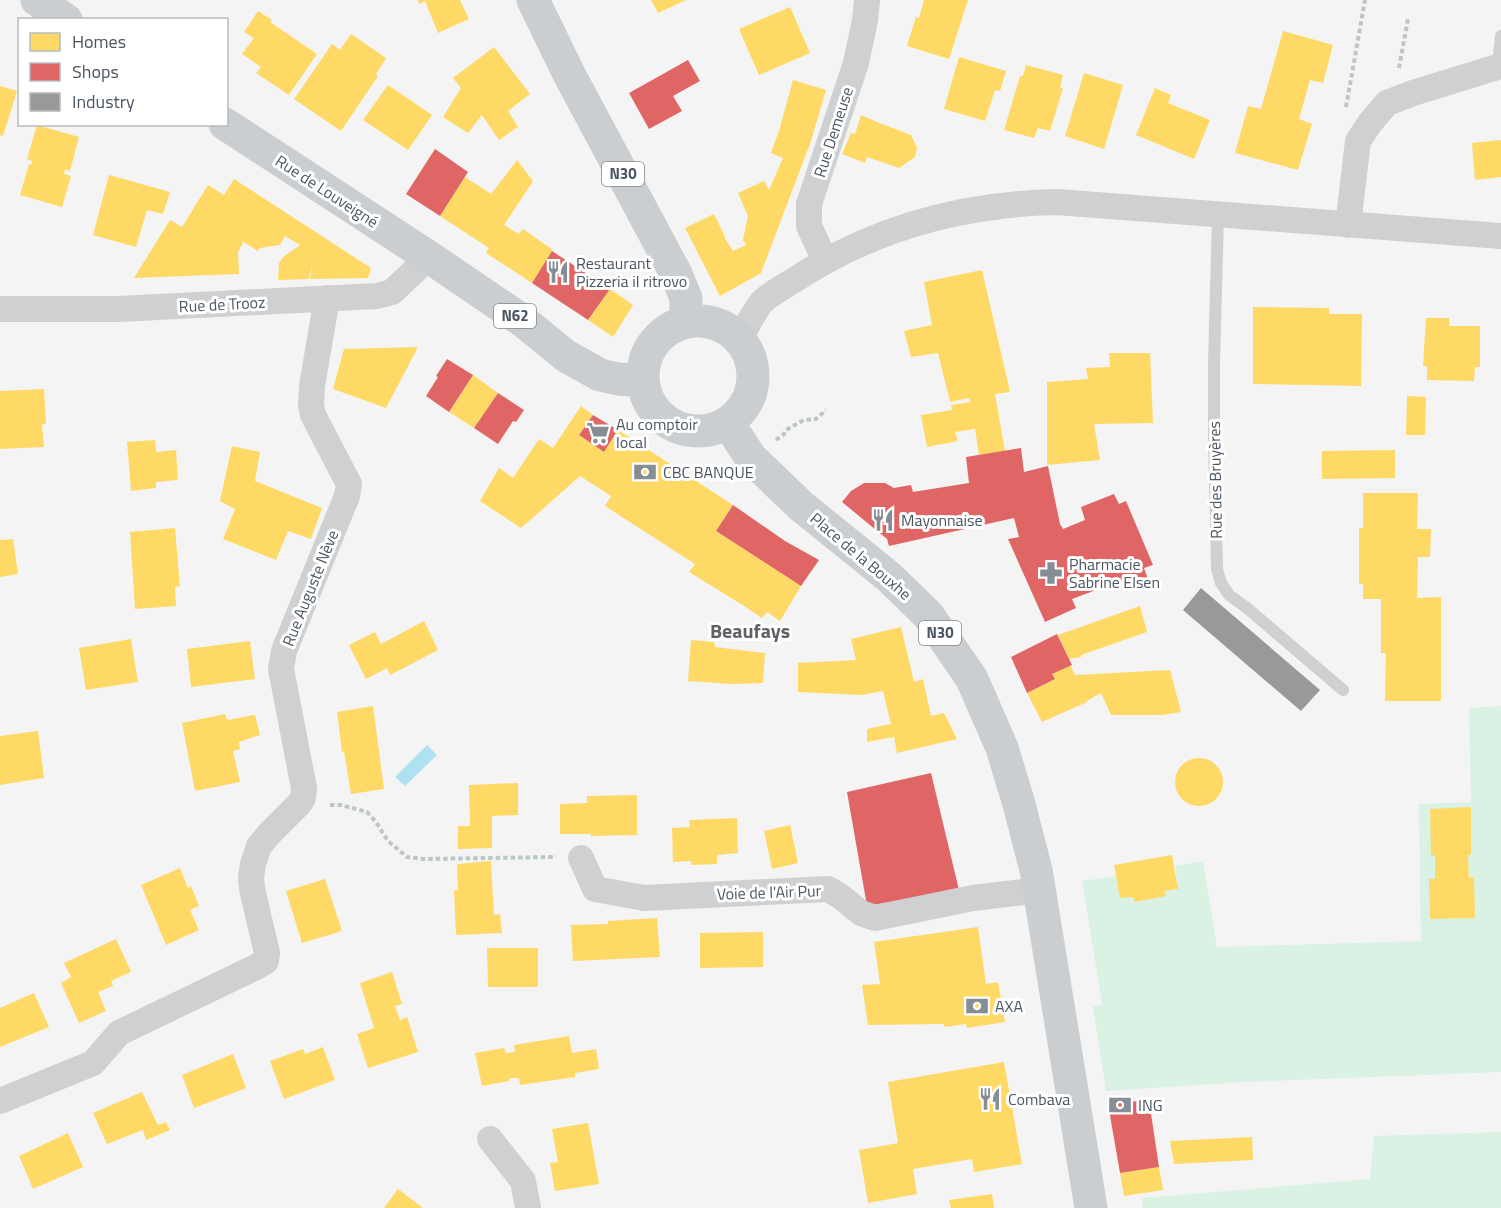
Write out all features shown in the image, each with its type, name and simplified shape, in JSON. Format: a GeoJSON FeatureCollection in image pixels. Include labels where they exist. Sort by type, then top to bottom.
{"type":"FeatureCollection","features":[{"type":"Feature","properties":{"kind":"main road"},"geometry":{"type":"LineString","coordinates":[[37,0],[63,18]]}},
{"type":"Feature","properties":{"kind":"main road","name":"N30"},"geometry":{"type":"LineString","coordinates":[[533,0],[676,274],[686,298],[686,321]]}},
{"type":"Feature","properties":{"kind":"main road","name":"Rue de Louveigné"},"geometry":{"type":"LineString","coordinates":[[228,126],[429,257]]}},
{"type":"Feature","properties":{"kind":"main road","name":"N62"},"geometry":{"type":"LineString","coordinates":[[429,257],[523,321],[566,356],[600,375],[643,381]]}},
{"type":"Feature","properties":{"kind":"main road"},"geometry":{"type":"LineString","coordinates":[[686,321],[706,321],[725,326],[740,338],[750,355],[754,374],[751,393],[742,410],[728,423],[713,430],[697,432],[681,429],[666,422],[646,396],[643,381],[644,365],[649,350],[658,336],[686,321]]}},
{"type":"Feature","properties":{"kind":"main road","name":"Place de la Bouxhe"},"geometry":{"type":"LineString","coordinates":[[728,423],[751,458],[801,506],[889,578],[928,615],[972,679],[1002,748],[1038,880]]}},
{"type":"Feature","properties":{"kind":"main road","name":"N30"},"geometry":{"type":"LineString","coordinates":[[1038,880],[1091,1208]]}},
{"type":"Feature","properties":{"kind":"street","name":"Rue Demeuse"},"geometry":{"type":"LineString","coordinates":[[825,261],[809,226],[809,204],[856,63],[866,20],[867,0]]}},
{"type":"Feature","properties":{"kind":"street"},"geometry":{"type":"LineString","coordinates":[[1348,225],[1358,141],[1387,104],[1413,93],[1501,67]]}},
{"type":"Feature","properties":{"kind":"street"},"geometry":{"type":"LineString","coordinates":[[740,338],[762,302],[825,261],[873,237],[933,218],[981,207],[1025,202],[1057,202],[1501,236]]}},
{"type":"Feature","properties":{"kind":"street","name":"Rue de Trooz"},"geometry":{"type":"LineString","coordinates":[[0,309],[119,309],[377,296],[392,292],[429,257]]}},
{"type":"Feature","properties":{"kind":"street","name":"Rue Auguste Nève"},"geometry":{"type":"LineString","coordinates":[[299,804],[303,798],[303,788],[281,669],[284,651],[347,496],[349,484],[313,415],[311,405],[312,386],[327,298]]}},
{"type":"Feature","properties":{"kind":"street"},"geometry":{"type":"LineString","coordinates":[[0,1101],[93,1063],[119,1033],[256,967],[266,960],[267,952],[252,890],[253,864],[259,846],[299,804]]}},
{"type":"Feature","properties":{"kind":"street","name":"Voie de l'Air Pur"},"geometry":{"type":"LineString","coordinates":[[581,858],[595,889],[644,898],[828,889],[861,913],[875,918],[973,898],[1038,880]]}},
{"type":"Feature","properties":{"kind":"street"},"geometry":{"type":"LineString","coordinates":[[490,1138],[523,1181],[528,1208]]}},
{"type":"Feature","properties":{"kind":"lane"},"geometry":{"type":"LineString","coordinates":[[1501,36],[1499,56],[1501,67]]}},
{"type":"Feature","properties":{"kind":"lane","name":"Rue des Bruyères"},"geometry":{"type":"LineString","coordinates":[[1218,215],[1214,430],[1217,569],[1221,583],[1229,595],[1343,690]]}},
{"type":"Feature","properties":{"kind":"path"},"geometry":{"type":"LineString","coordinates":[[1365,0],[1344,115],[1365,130]]}},
{"type":"Feature","properties":{"kind":"path"},"geometry":{"type":"LineString","coordinates":[[1393,101],[1408,19]]}},
{"type":"Feature","properties":{"kind":"path"},"geometry":{"type":"LineString","coordinates":[[751,458],[784,434],[786,430],[804,420],[816,419],[826,410]]}},
{"type":"Feature","properties":{"kind":"path"},"geometry":{"type":"LineString","coordinates":[[299,804],[341,805],[367,812],[388,841],[407,857],[423,859],[581,858]]}},
{"type":"Feature","properties":{"kind":"green space"},"geometry":{"type":"Polygon","coordinates":[[[1501,706],[1501,1072],[1245,1082],[1106,1091],[1093,1007],[1102,1004],[1082,881],[1116,876],[1120,898],[1133,897],[1135,902],[1165,896],[1164,891],[1178,889],[1175,866],[1203,861],[1217,947],[1421,941],[1419,804],[1471,802],[1469,708],[1501,706]]]}},
{"type":"Feature","properties":{"kind":"green space"},"geometry":{"type":"Polygon","coordinates":[[[1501,1132],[1501,1208],[1143,1208],[1142,1198],[1370,1179],[1374,1136],[1501,1132]]]}},
{"type":"Feature","properties":{"kind":"water"},"geometry":{"type":"Polygon","coordinates":[[[427,745],[437,755],[405,786],[395,777],[427,745]]]}},
{"type":"Feature","properties":{"kind":"building: Homes"},"geometry":{"type":"Polygon","coordinates":[[[418,0],[460,0],[469,19],[438,33],[425,1],[419,4],[418,0]]]}},
{"type":"Feature","properties":{"kind":"building: Homes"},"geometry":{"type":"Polygon","coordinates":[[[651,0],[686,0],[658,13],[651,0]]]}},
{"type":"Feature","properties":{"kind":"building: Homes"},"geometry":{"type":"Polygon","coordinates":[[[924,0],[968,0],[949,59],[907,46],[924,0]]]}},
{"type":"Feature","properties":{"kind":"building: Homes"},"geometry":{"type":"Polygon","coordinates":[[[790,7],[810,53],[759,75],[739,29],[790,7]]]}},
{"type":"Feature","properties":{"kind":"building: Homes"},"geometry":{"type":"Polygon","coordinates":[[[258,11],[272,20],[270,22],[317,54],[289,95],[256,73],[261,67],[242,54],[254,38],[244,32],[258,11]]]}},
{"type":"Feature","properties":{"kind":"building: Homes"},"geometry":{"type":"Polygon","coordinates":[[[1283,31],[1333,45],[1323,83],[1310,80],[1299,119],[1312,124],[1298,170],[1235,153],[1248,106],[1261,109],[1283,31]]]}},
{"type":"Feature","properties":{"kind":"building: Homes"},"geometry":{"type":"Polygon","coordinates":[[[351,34],[386,58],[376,74],[378,76],[341,131],[294,99],[332,44],[340,50],[351,34]]]}},
{"type":"Feature","properties":{"kind":"building: Homes"},"geometry":{"type":"Polygon","coordinates":[[[494,47],[530,94],[508,111],[518,127],[499,140],[482,115],[468,133],[443,117],[461,88],[453,78],[494,47]]]}},
{"type":"Feature","properties":{"kind":"building: Homes"},"geometry":{"type":"Polygon","coordinates":[[[959,57],[1006,71],[1000,91],[995,90],[985,121],[944,109],[959,57]]]}},
{"type":"Feature","properties":{"kind":"building: Homes"},"geometry":{"type":"Polygon","coordinates":[[[1026,65],[1063,75],[1060,88],[1063,88],[1050,131],[1038,128],[1034,138],[1004,130],[1020,76],[1023,76],[1026,65]]]}},
{"type":"Feature","properties":{"kind":"building: Homes"},"geometry":{"type":"Polygon","coordinates":[[[1084,73],[1123,85],[1104,149],[1065,136],[1084,73]]]}},
{"type":"Feature","properties":{"kind":"building: Homes"},"geometry":{"type":"Polygon","coordinates":[[[793,80],[826,90],[811,141],[761,273],[720,296],[685,228],[714,214],[733,251],[746,245],[743,240],[748,216],[738,193],[764,181],[769,190],[783,158],[771,153],[793,80]]]}},
{"type":"Feature","properties":{"kind":"building: Homes"},"geometry":{"type":"Polygon","coordinates":[[[388,85],[432,115],[408,150],[363,120],[388,85]]]}},
{"type":"Feature","properties":{"kind":"building: Homes"},"geometry":{"type":"Polygon","coordinates":[[[0,86],[17,91],[3,136],[0,135],[0,86]]]}},
{"type":"Feature","properties":{"kind":"building: Homes"},"geometry":{"type":"Polygon","coordinates":[[[1155,88],[1171,95],[1168,103],[1210,120],[1194,159],[1136,135],[1155,88]]]}},
{"type":"Feature","properties":{"kind":"building: Homes"},"geometry":{"type":"Polygon","coordinates":[[[861,115],[911,135],[917,148],[915,157],[899,168],[867,157],[865,163],[842,154],[851,133],[855,134],[861,115]]]}},
{"type":"Feature","properties":{"kind":"building: Homes"},"geometry":{"type":"Polygon","coordinates":[[[37,126],[79,137],[70,171],[65,169],[64,174],[71,176],[62,207],[20,195],[29,164],[31,165],[32,161],[27,159],[37,126]]]}},
{"type":"Feature","properties":{"kind":"building: Homes"},"geometry":{"type":"Polygon","coordinates":[[[1501,140],[1501,177],[1475,180],[1472,143],[1501,140]]]}},
{"type":"Feature","properties":{"kind":"building: Homes"},"geometry":{"type":"Polygon","coordinates":[[[517,160],[533,181],[504,225],[519,234],[523,229],[553,250],[532,283],[486,253],[489,248],[440,216],[465,177],[491,194],[517,160]]]}},
{"type":"Feature","properties":{"kind":"building: Homes"},"geometry":{"type":"Polygon","coordinates":[[[109,175],[170,192],[163,214],[147,210],[136,247],[93,235],[109,175]]]}},
{"type":"Feature","properties":{"kind":"building: Homes"},"geometry":{"type":"Polygon","coordinates":[[[234,179],[371,268],[368,278],[310,279],[313,262],[309,279],[278,280],[279,263],[283,257],[300,245],[285,236],[280,245],[260,248],[258,251],[242,241],[238,252],[239,274],[134,278],[170,220],[182,227],[208,185],[224,195],[234,179]]]}},
{"type":"Feature","properties":{"kind":"building: Homes"},"geometry":{"type":"Polygon","coordinates":[[[982,270],[1010,392],[995,394],[1005,451],[979,455],[975,429],[955,432],[958,441],[927,447],[921,415],[952,410],[951,405],[970,402],[969,398],[950,402],[938,353],[911,357],[904,331],[932,325],[924,282],[982,270]]]}},
{"type":"Feature","properties":{"kind":"building: Homes"},"geometry":{"type":"Polygon","coordinates":[[[610,289],[633,305],[613,337],[588,320],[610,289]]]}},
{"type":"Feature","properties":{"kind":"building: Homes"},"geometry":{"type":"Polygon","coordinates":[[[1253,307],[1329,308],[1329,314],[1362,314],[1361,386],[1253,384],[1253,307]]]}},
{"type":"Feature","properties":{"kind":"building: Homes"},"geometry":{"type":"Polygon","coordinates":[[[1426,318],[1449,318],[1449,326],[1480,326],[1480,367],[1475,367],[1474,381],[1427,380],[1427,366],[1423,366],[1426,318]]]}},
{"type":"Feature","properties":{"kind":"building: Homes"},"geometry":{"type":"Polygon","coordinates":[[[418,347],[386,408],[333,389],[344,349],[418,347]]]}},
{"type":"Feature","properties":{"kind":"building: Homes"},"geometry":{"type":"Polygon","coordinates":[[[1109,353],[1150,353],[1153,423],[1094,424],[1100,460],[1047,465],[1047,382],[1088,379],[1086,368],[1110,367],[1109,353]]]}},
{"type":"Feature","properties":{"kind":"building: Homes"},"geometry":{"type":"Polygon","coordinates":[[[473,375],[498,393],[474,428],[449,412],[473,375]]]}},
{"type":"Feature","properties":{"kind":"building: Homes"},"geometry":{"type":"Polygon","coordinates":[[[44,389],[46,424],[42,424],[44,447],[0,449],[0,391],[44,389]]]}},
{"type":"Feature","properties":{"kind":"building: Homes"},"geometry":{"type":"Polygon","coordinates":[[[1407,396],[1426,397],[1425,435],[1406,435],[1407,396]]]}},
{"type":"Feature","properties":{"kind":"building: Homes"},"geometry":{"type":"Polygon","coordinates":[[[581,406],[593,415],[579,435],[604,452],[618,430],[733,505],[716,531],[801,586],[780,621],[767,612],[762,618],[689,572],[695,564],[605,506],[611,496],[580,476],[521,528],[480,501],[499,468],[513,478],[539,439],[553,448],[581,406]]]}},
{"type":"Feature","properties":{"kind":"building: Homes"},"geometry":{"type":"Polygon","coordinates":[[[155,440],[156,452],[176,450],[178,480],[156,482],[156,488],[131,491],[127,442],[155,440]]]}},
{"type":"Feature","properties":{"kind":"building: Homes"},"geometry":{"type":"Polygon","coordinates":[[[232,446],[260,452],[255,481],[322,508],[311,539],[288,531],[276,560],[223,539],[235,509],[220,501],[232,446]]]}},
{"type":"Feature","properties":{"kind":"building: Homes"},"geometry":{"type":"Polygon","coordinates":[[[1395,450],[1395,478],[1322,479],[1322,451],[1395,450]]]}},
{"type":"Feature","properties":{"kind":"building: Homes"},"geometry":{"type":"Polygon","coordinates":[[[1363,493],[1418,493],[1417,529],[1431,529],[1430,557],[1418,557],[1417,598],[1441,597],[1441,701],[1385,701],[1386,653],[1381,653],[1381,599],[1363,599],[1363,584],[1359,584],[1359,528],[1363,528],[1363,493]]]}},
{"type":"Feature","properties":{"kind":"building: Homes"},"geometry":{"type":"Polygon","coordinates":[[[175,528],[180,586],[175,587],[176,606],[135,609],[130,532],[175,528]]]}},
{"type":"Feature","properties":{"kind":"building: Homes"},"geometry":{"type":"Polygon","coordinates":[[[13,539],[18,574],[0,577],[0,540],[13,539]]]}},
{"type":"Feature","properties":{"kind":"building: Homes"},"geometry":{"type":"Polygon","coordinates":[[[1140,606],[1147,632],[1081,655],[1081,657],[1069,659],[1058,635],[1140,606]]]}},
{"type":"Feature","properties":{"kind":"building: Homes"},"geometry":{"type":"Polygon","coordinates":[[[424,621],[438,650],[390,675],[387,668],[366,679],[349,645],[375,632],[381,644],[424,621]]]}},
{"type":"Feature","properties":{"kind":"building: Homes"},"geometry":{"type":"Polygon","coordinates":[[[901,627],[914,682],[923,679],[931,716],[944,713],[957,739],[897,753],[894,737],[867,742],[867,729],[891,724],[883,691],[862,695],[798,692],[798,663],[856,660],[851,639],[901,627]]]}},
{"type":"Feature","properties":{"kind":"building: Homes"},"geometry":{"type":"Polygon","coordinates":[[[131,639],[138,682],[86,690],[79,648],[131,639]]]}},
{"type":"Feature","properties":{"kind":"building: Homes"},"geometry":{"type":"Polygon","coordinates":[[[691,640],[714,642],[715,647],[765,653],[763,683],[731,684],[688,681],[691,640]]]}},
{"type":"Feature","properties":{"kind":"building: Homes"},"geometry":{"type":"Polygon","coordinates":[[[250,641],[255,679],[191,687],[187,649],[250,641]]]}},
{"type":"Feature","properties":{"kind":"building: Homes"},"geometry":{"type":"Polygon","coordinates":[[[1070,665],[1075,675],[1170,670],[1181,712],[1163,715],[1111,715],[1101,693],[1087,702],[1042,722],[1027,693],[1055,679],[1052,674],[1070,665]]]}},
{"type":"Feature","properties":{"kind":"building: Homes"},"geometry":{"type":"Polygon","coordinates":[[[373,706],[384,789],[351,794],[344,751],[342,752],[337,712],[373,706]]]}},
{"type":"Feature","properties":{"kind":"building: Homes"},"geometry":{"type":"Polygon","coordinates":[[[225,714],[227,720],[255,715],[260,735],[239,742],[240,749],[233,751],[240,782],[195,791],[182,723],[225,714]]]}},
{"type":"Feature","properties":{"kind":"building: Homes"},"geometry":{"type":"Polygon","coordinates":[[[38,731],[44,778],[0,785],[0,736],[38,731]]]}},
{"type":"Feature","properties":{"kind":"building: Homes"},"geometry":{"type":"Polygon","coordinates":[[[1194,758],[1204,758],[1216,765],[1223,777],[1223,787],[1216,799],[1204,806],[1194,806],[1179,795],[1175,787],[1175,777],[1186,762],[1194,758]]]}},
{"type":"Feature","properties":{"kind":"building: Homes"},"geometry":{"type":"Polygon","coordinates":[[[518,783],[518,815],[492,816],[492,848],[458,849],[458,826],[470,826],[469,785],[518,783]]]}},
{"type":"Feature","properties":{"kind":"building: Homes"},"geometry":{"type":"Polygon","coordinates":[[[637,795],[637,835],[560,834],[560,804],[587,803],[587,796],[637,795]]]}},
{"type":"Feature","properties":{"kind":"building: Homes"},"geometry":{"type":"Polygon","coordinates":[[[1471,807],[1471,855],[1468,855],[1469,878],[1474,877],[1475,918],[1430,919],[1429,879],[1435,879],[1435,855],[1431,856],[1430,809],[1471,807]]]}},
{"type":"Feature","properties":{"kind":"building: Homes"},"geometry":{"type":"Polygon","coordinates":[[[737,818],[738,853],[717,855],[717,864],[691,865],[691,861],[673,862],[672,828],[690,827],[689,820],[737,818]]]}},
{"type":"Feature","properties":{"kind":"building: Homes"},"geometry":{"type":"Polygon","coordinates":[[[790,825],[798,863],[772,869],[764,831],[790,825]]]}},
{"type":"Feature","properties":{"kind":"building: Homes"},"geometry":{"type":"Polygon","coordinates":[[[1172,855],[1178,889],[1164,891],[1166,896],[1135,902],[1133,897],[1120,898],[1114,865],[1172,855]]]}},
{"type":"Feature","properties":{"kind":"building: Homes"},"geometry":{"type":"Polygon","coordinates":[[[491,861],[494,915],[500,914],[502,933],[456,935],[454,890],[458,890],[457,864],[491,861]]]}},
{"type":"Feature","properties":{"kind":"building: Homes"},"geometry":{"type":"Polygon","coordinates":[[[180,868],[199,906],[190,910],[199,930],[166,945],[141,885],[180,868]]]}},
{"type":"Feature","properties":{"kind":"building: Homes"},"geometry":{"type":"Polygon","coordinates":[[[325,879],[342,931],[302,943],[286,891],[325,879]]]}},
{"type":"Feature","properties":{"kind":"building: Homes"},"geometry":{"type":"Polygon","coordinates":[[[657,918],[660,957],[573,961],[571,925],[608,924],[608,921],[657,918]]]}},
{"type":"Feature","properties":{"kind":"building: Homes"},"geometry":{"type":"Polygon","coordinates":[[[978,927],[986,984],[998,982],[1005,1022],[967,1028],[966,1024],[945,1027],[943,1024],[868,1025],[862,985],[880,984],[874,942],[978,927]]]}},
{"type":"Feature","properties":{"kind":"building: Homes"},"geometry":{"type":"Polygon","coordinates":[[[763,932],[763,967],[700,968],[700,933],[763,932]]]}},
{"type":"Feature","properties":{"kind":"building: Homes"},"geometry":{"type":"Polygon","coordinates":[[[116,939],[131,972],[111,981],[113,986],[98,992],[106,1011],[79,1023],[61,983],[71,977],[64,963],[116,939]]]}},
{"type":"Feature","properties":{"kind":"building: Homes"},"geometry":{"type":"Polygon","coordinates":[[[487,948],[538,948],[538,987],[488,987],[487,948]]]}},
{"type":"Feature","properties":{"kind":"building: Homes"},"geometry":{"type":"Polygon","coordinates":[[[392,972],[402,1004],[395,1006],[400,1020],[407,1017],[418,1052],[368,1068],[357,1034],[374,1028],[360,983],[392,972]]]}},
{"type":"Feature","properties":{"kind":"building: Homes"},"geometry":{"type":"Polygon","coordinates":[[[34,993],[49,1027],[0,1047],[0,1008],[34,993]]]}},
{"type":"Feature","properties":{"kind":"building: Homes"},"geometry":{"type":"Polygon","coordinates":[[[569,1036],[572,1053],[596,1049],[599,1069],[575,1073],[575,1077],[520,1085],[519,1078],[509,1078],[509,1081],[482,1086],[475,1053],[504,1048],[506,1053],[515,1052],[514,1045],[569,1036]]]}},
{"type":"Feature","properties":{"kind":"building: Homes"},"geometry":{"type":"Polygon","coordinates":[[[323,1047],[335,1080],[284,1099],[270,1061],[303,1049],[305,1054],[323,1047]]]}},
{"type":"Feature","properties":{"kind":"building: Homes"},"geometry":{"type":"Polygon","coordinates":[[[233,1054],[246,1088],[194,1108],[182,1075],[233,1054]]]}},
{"type":"Feature","properties":{"kind":"building: Homes"},"geometry":{"type":"Polygon","coordinates":[[[1004,1062],[1022,1164],[974,1172],[972,1159],[913,1169],[917,1194],[868,1203],[859,1150],[898,1143],[888,1082],[1004,1062]]]}},
{"type":"Feature","properties":{"kind":"building: Homes"},"geometry":{"type":"Polygon","coordinates":[[[142,1092],[158,1125],[166,1122],[170,1130],[146,1140],[143,1130],[107,1144],[93,1113],[142,1092]]]}},
{"type":"Feature","properties":{"kind":"building: Homes"},"geometry":{"type":"Polygon","coordinates":[[[588,1123],[599,1184],[555,1191],[550,1163],[558,1162],[552,1129],[588,1123]]]}},
{"type":"Feature","properties":{"kind":"building: Homes"},"geometry":{"type":"Polygon","coordinates":[[[68,1133],[83,1167],[33,1189],[19,1156],[68,1133]]]}},
{"type":"Feature","properties":{"kind":"building: Homes"},"geometry":{"type":"Polygon","coordinates":[[[1252,1137],[1253,1160],[1174,1164],[1170,1141],[1252,1137]]]}},
{"type":"Feature","properties":{"kind":"building: Homes"},"geometry":{"type":"Polygon","coordinates":[[[1159,1167],[1163,1190],[1124,1196],[1120,1173],[1159,1167]]]}},
{"type":"Feature","properties":{"kind":"building: Homes"},"geometry":{"type":"Polygon","coordinates":[[[398,1189],[423,1208],[384,1208],[398,1189]]]}},
{"type":"Feature","properties":{"kind":"building: Homes"},"geometry":{"type":"Polygon","coordinates":[[[992,1194],[994,1208],[951,1208],[949,1200],[992,1194]]]}},
{"type":"Feature","properties":{"kind":"building: Shops"},"geometry":{"type":"Polygon","coordinates":[[[688,60],[700,81],[673,96],[682,111],[649,129],[629,93],[688,60]]]}},
{"type":"Feature","properties":{"kind":"building: Shops"},"geometry":{"type":"Polygon","coordinates":[[[435,149],[468,172],[440,216],[406,194],[435,149]]]}},
{"type":"Feature","properties":{"kind":"building: Shops"},"geometry":{"type":"Polygon","coordinates":[[[552,251],[610,289],[588,320],[532,283],[552,251]]]}},
{"type":"Feature","properties":{"kind":"building: Shops"},"geometry":{"type":"Polygon","coordinates":[[[447,359],[473,375],[449,412],[426,396],[447,359]]]}},
{"type":"Feature","properties":{"kind":"building: Shops"},"geometry":{"type":"Polygon","coordinates":[[[498,393],[524,410],[516,422],[513,421],[498,444],[474,428],[498,393]]]}},
{"type":"Feature","properties":{"kind":"building: Shops"},"geometry":{"type":"Polygon","coordinates":[[[593,415],[618,430],[604,452],[579,435],[593,415]]]}},
{"type":"Feature","properties":{"kind":"building: Shops"},"geometry":{"type":"Polygon","coordinates":[[[1021,448],[1024,472],[1048,466],[1063,529],[1085,520],[1081,507],[1114,494],[1119,504],[1126,501],[1153,565],[1144,568],[1148,579],[1118,591],[1115,583],[1072,599],[1076,608],[1045,622],[1008,539],[1019,537],[1014,518],[889,546],[887,539],[842,502],[851,491],[864,483],[885,483],[894,488],[911,485],[913,492],[969,483],[966,457],[1021,448]]]}},
{"type":"Feature","properties":{"kind":"building: Shops"},"geometry":{"type":"Polygon","coordinates":[[[733,505],[785,541],[819,560],[801,586],[716,531],[733,505]]]}},
{"type":"Feature","properties":{"kind":"building: Shops"},"geometry":{"type":"Polygon","coordinates":[[[1057,634],[1072,665],[1052,674],[1055,679],[1027,693],[1011,657],[1057,634]]]}},
{"type":"Feature","properties":{"kind":"building: Shops"},"geometry":{"type":"Polygon","coordinates":[[[931,773],[959,890],[867,906],[847,792],[931,773]]]}},
{"type":"Feature","properties":{"kind":"building: Shops"},"geometry":{"type":"Polygon","coordinates":[[[1149,1100],[1159,1167],[1120,1173],[1108,1104],[1149,1100]]]}},
{"type":"Feature","properties":{"kind":"building: Industry"},"geometry":{"type":"Polygon","coordinates":[[[1201,588],[1320,690],[1301,711],[1183,610],[1201,588]]]}},
{"type":"Feature","properties":{"kind":"place","name":"Restaurant Pizzeria il ritrovo"},"geometry":{"type":"Point","coordinates":[558,272]}},
{"type":"Feature","properties":{"kind":"place","name":"Au comptoir local"},"geometry":{"type":"Point","coordinates":[598,433]}},
{"type":"Feature","properties":{"kind":"place","name":"CBC BANQUE"},"geometry":{"type":"Point","coordinates":[645,472]}},
{"type":"Feature","properties":{"kind":"place","name":"Mayonnaise"},"geometry":{"type":"Point","coordinates":[883,520]}},
{"type":"Feature","properties":{"kind":"place","name":"Pharmacie Sabrine Elsen"},"geometry":{"type":"Point","coordinates":[1051,573]}},
{"type":"Feature","properties":{"kind":"place","name":"AXA"},"geometry":{"type":"Point","coordinates":[977,1006]}},
{"type":"Feature","properties":{"kind":"place","name":"Combava"},"geometry":{"type":"Point","coordinates":[990,1099]}},
{"type":"Feature","properties":{"kind":"place","name":"ING"},"geometry":{"type":"Point","coordinates":[1120,1105]}},
{"type":"Feature","properties":{"kind":"district","name":"Beaufays"},"geometry":{"type":"Point","coordinates":[750,631]}}]}
